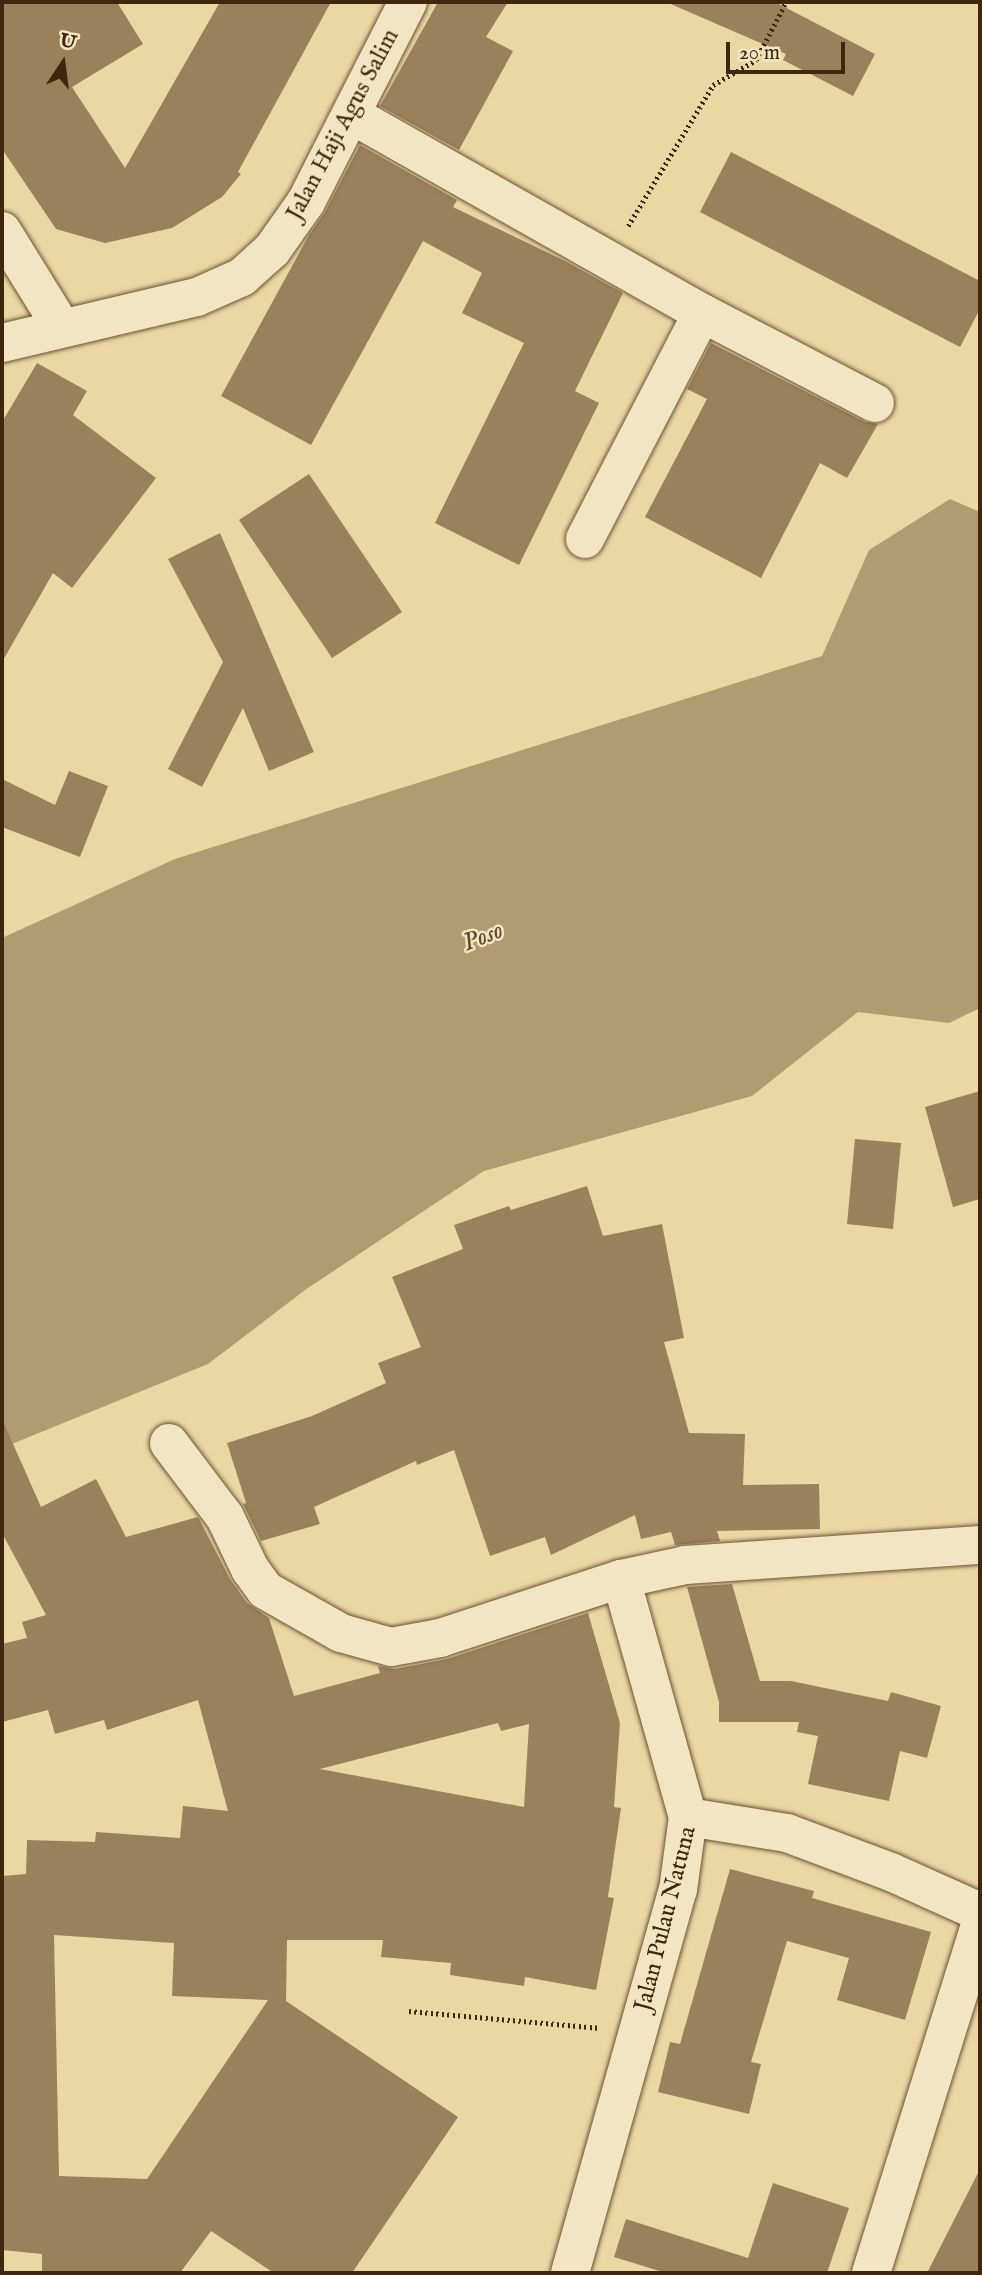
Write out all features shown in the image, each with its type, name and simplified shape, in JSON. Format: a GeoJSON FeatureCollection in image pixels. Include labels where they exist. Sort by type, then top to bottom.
{"type":"FeatureCollection","features":[{"type":"Feature","properties":{"kind":"street","name":"Jalan Haji Agus Salim"},"geometry":{"type":"LineString","coordinates":[[2,343],[197,296],[242,277],[272,250],[306,202],[408,2]]}},
{"type":"Feature","properties":{"kind":"street"},"geometry":{"type":"LineString","coordinates":[[352,115],[609,257],[702,313],[875,403]]}},
{"type":"Feature","properties":{"kind":"street"},"geometry":{"type":"LineString","coordinates":[[2,231],[62,328]]}},
{"type":"Feature","properties":{"kind":"street"},"geometry":{"type":"LineString","coordinates":[[585,539],[702,313]]}},
{"type":"Feature","properties":{"kind":"street"},"geometry":{"type":"LineString","coordinates":[[169,1443],[225,1517],[250,1569],[265,1590],[341,1633],[374,1644],[407,1646],[440,1638],[621,1579],[699,1564],[980,1545]]}},
{"type":"Feature","properties":{"kind":"street"},"geometry":{"type":"LineString","coordinates":[[621,1579],[688,1817]]}},
{"type":"Feature","properties":{"kind":"street","name":"Jalan Pulau Natuna"},"geometry":{"type":"LineString","coordinates":[[570,2273],[678,1890],[688,1817],[787,1833],[891,1872],[980,1912]]}},
{"type":"Feature","properties":{"kind":"street"},"geometry":{"type":"LineString","coordinates":[[871,2273],[980,1926]]}},
{"type":"Feature","properties":{"kind":"path"},"geometry":{"type":"LineString","coordinates":[[609,257],[713,85],[756,60],[786,2]]}},
{"type":"Feature","properties":{"kind":"path"},"geometry":{"type":"LineString","coordinates":[[409,2011],[637,2032]]}},
{"type":"Feature","properties":{"kind":"water","name":"Poso"},"geometry":{"type":"Polygon","coordinates":[[[950,499],[980,512],[980,1008],[949,1023],[858,1012],[752,1096],[484,1171],[305,1290],[208,1364],[2,1448],[2,938],[175,859],[822,656],[869,550],[950,499]]]}},
{"type":"Feature","properties":{"kind":"building"},"geometry":{"type":"Polygon","coordinates":[[[2,2],[117,2],[143,44],[72,87],[125,168],[220,2],[331,2],[238,172],[241,174],[222,197],[172,228],[105,243],[56,229],[2,149],[2,2]]]}},
{"type":"Feature","properties":{"kind":"building"},"geometry":{"type":"Polygon","coordinates":[[[438,2],[508,2],[486,37],[513,51],[459,150],[380,106],[438,2]]]}},
{"type":"Feature","properties":{"kind":"building"},"geometry":{"type":"Polygon","coordinates":[[[666,2],[775,2],[875,54],[853,96],[783,60],[786,54],[666,2]]]}},
{"type":"Feature","properties":{"kind":"building"},"geometry":{"type":"Polygon","coordinates":[[[360,145],[457,200],[453,207],[565,261],[623,293],[575,391],[599,403],[519,565],[435,523],[524,343],[462,313],[482,273],[423,241],[311,445],[221,396],[360,145]]]}},
{"type":"Feature","properties":{"kind":"building"},"geometry":{"type":"Polygon","coordinates":[[[731,152],[980,281],[980,309],[960,347],[700,212],[731,152]]]}},
{"type":"Feature","properties":{"kind":"building"},"geometry":{"type":"Polygon","coordinates":[[[711,343],[865,422],[878,424],[847,478],[820,463],[761,578],[645,517],[707,399],[687,389],[711,343]]]}},
{"type":"Feature","properties":{"kind":"building"},"geometry":{"type":"Polygon","coordinates":[[[37,363],[87,391],[73,415],[156,478],[72,588],[53,573],[2,662],[2,422],[37,363]]]}},
{"type":"Feature","properties":{"kind":"building"},"geometry":{"type":"Polygon","coordinates":[[[309,474],[402,612],[332,658],[239,520],[309,474]]]}},
{"type":"Feature","properties":{"kind":"building"},"geometry":{"type":"Polygon","coordinates":[[[220,533],[314,752],[269,771],[243,708],[202,787],[168,769],[223,662],[168,559],[220,533]]]}},
{"type":"Feature","properties":{"kind":"building"},"geometry":{"type":"Polygon","coordinates":[[[69,771],[108,786],[80,857],[2,827],[2,779],[55,805],[69,771]]]}},
{"type":"Feature","properties":{"kind":"building"},"geometry":{"type":"Polygon","coordinates":[[[980,1091],[980,1199],[953,1207],[925,1107],[980,1091]]]}},
{"type":"Feature","properties":{"kind":"building"},"geometry":{"type":"Polygon","coordinates":[[[855,1139],[901,1143],[893,1229],[847,1224],[855,1139]]]}},
{"type":"Feature","properties":{"kind":"building"},"geometry":{"type":"Polygon","coordinates":[[[587,1186],[603,1236],[662,1224],[684,1338],[664,1342],[689,1433],[745,1434],[743,1485],[819,1484],[820,1529],[717,1531],[720,1541],[675,1545],[671,1532],[641,1539],[635,1515],[551,1555],[545,1537],[490,1556],[454,1450],[417,1465],[416,1461],[314,1507],[320,1524],[261,1541],[243,1504],[246,1503],[227,1443],[312,1416],[386,1383],[378,1363],[421,1347],[392,1277],[463,1249],[454,1225],[509,1206],[511,1210],[587,1186]]]}},
{"type":"Feature","properties":{"kind":"building"},"geometry":{"type":"Polygon","coordinates":[[[2,1419],[41,1507],[96,1479],[126,1537],[198,1517],[230,1579],[247,1603],[269,1618],[294,1696],[380,1673],[378,1666],[395,1669],[447,1659],[588,1613],[620,1723],[614,1807],[621,1808],[608,1897],[614,1898],[596,1990],[525,1977],[524,1986],[450,1975],[451,1963],[381,1957],[383,1940],[287,1940],[286,2001],[458,2117],[352,2273],[274,2273],[211,2231],[180,2273],[42,2273],[42,2254],[2,2250],[2,1876],[26,1874],[27,1840],[95,1842],[96,1832],[180,1838],[183,1806],[228,1811],[198,1700],[107,1730],[104,1720],[55,1734],[48,1710],[2,1722],[2,1644],[27,1638],[22,1622],[46,1615],[2,1533],[2,1419]],[[498,1723],[320,1769],[524,1807],[529,1724],[501,1731],[498,1723]],[[54,1935],[59,2176],[147,2179],[268,2000],[172,1996],[174,1943],[54,1935]]]}},
{"type":"Feature","properties":{"kind":"building"},"geometry":{"type":"Polygon","coordinates":[[[732,1584],[760,1681],[791,1681],[888,1701],[891,1692],[941,1706],[927,1758],[900,1751],[889,1801],[808,1784],[818,1736],[797,1732],[799,1722],[719,1722],[719,1702],[687,1587],[732,1584]]]}},
{"type":"Feature","properties":{"kind":"building"},"geometry":{"type":"Polygon","coordinates":[[[730,1869],[814,1891],[812,1898],[931,1932],[905,2020],[837,2000],[849,1958],[787,1941],[751,2062],[761,2064],[749,2114],[658,2092],[670,2042],[680,2044],[730,1869]]]}},
{"type":"Feature","properties":{"kind":"building"},"geometry":{"type":"Polygon","coordinates":[[[980,2169],[980,2273],[927,2273],[980,2169]]]}},
{"type":"Feature","properties":{"kind":"building"},"geometry":{"type":"Polygon","coordinates":[[[773,2183],[849,2208],[827,2273],[666,2273],[614,2257],[626,2219],[748,2258],[773,2183]]]}}]}
